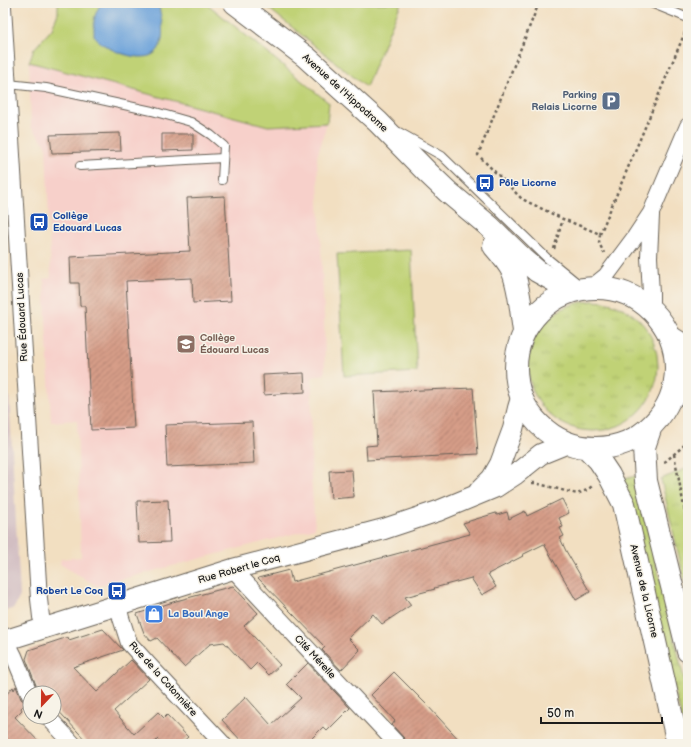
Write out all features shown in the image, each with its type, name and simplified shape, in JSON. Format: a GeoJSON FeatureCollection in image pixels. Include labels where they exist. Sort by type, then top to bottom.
{"type":"FeatureCollection","features":[{"type":"Feature","properties":{"kind":"main road","name":"Avenue de l'Hippodrome"},"geometry":{"type":"LineString","coordinates":[[242,5],[306,57],[378,122],[448,192],[490,227],[522,258],[538,271],[562,285],[584,289]]}},
{"type":"Feature","properties":{"kind":"main road","name":"Avenue de l'Hippodrome"},"geometry":{"type":"LineString","coordinates":[[448,192],[503,256],[512,272],[519,292],[524,331]]}},
{"type":"Feature","properties":{"kind":"main road"},"geometry":{"type":"LineString","coordinates":[[608,288],[623,292],[638,300],[651,310],[664,326],[669,336],[675,352],[676,368],[674,385],[669,401],[651,426],[632,440],[610,447],[577,446],[548,433],[532,417],[521,398],[516,382],[515,364],[518,348],[524,331],[533,317],[546,305],[560,296],[584,289],[608,288]]}},
{"type":"Feature","properties":{"kind":"main road"},"geometry":{"type":"LineString","coordinates":[[651,426],[644,447],[646,481],[688,651]]}},
{"type":"Feature","properties":{"kind":"main road","name":"Avenue de la Licorne"},"geometry":{"type":"LineString","coordinates":[[577,446],[599,460],[609,475],[624,504],[678,744]]}},
{"type":"Feature","properties":{"kind":"street","name":"Rue Édouard Lucas"},"geometry":{"type":"LineString","coordinates":[[3,7],[39,599],[41,617],[45,627]]}},
{"type":"Feature","properties":{"kind":"street"},"geometry":{"type":"LineString","coordinates":[[584,289],[606,276],[636,237],[651,213],[688,126]]}},
{"type":"Feature","properties":{"kind":"street"},"geometry":{"type":"LineString","coordinates":[[651,213],[649,258],[651,310]]}},
{"type":"Feature","properties":{"kind":"street"},"geometry":{"type":"LineString","coordinates":[[669,336],[688,347]]}},
{"type":"Feature","properties":{"kind":"street"},"geometry":{"type":"LineString","coordinates":[[669,401],[688,388]]}},
{"type":"Feature","properties":{"kind":"street","name":"Rue Robert le Coq"},"geometry":{"type":"LineString","coordinates":[[474,496],[492,478],[500,464],[513,429],[521,398]]}},
{"type":"Feature","properties":{"kind":"street","name":"Rue Robert le Coq"},"geometry":{"type":"LineString","coordinates":[[4,641],[233,569],[384,529],[438,511],[496,487],[516,474],[541,454],[577,446]]}},
{"type":"Feature","properties":{"kind":"street","name":"Cité Mérelle"},"geometry":{"type":"LineString","coordinates":[[233,569],[397,744]]}},
{"type":"Feature","properties":{"kind":"street","name":"Rue de la Cotonnière"},"geometry":{"type":"LineString","coordinates":[[118,605],[129,643],[224,744]]}},
{"type":"Feature","properties":{"kind":"street"},"geometry":{"type":"LineString","coordinates":[[4,641],[14,656],[26,685]]}},
{"type":"Feature","properties":{"kind":"street"},"geometry":{"type":"LineString","coordinates":[[55,725],[73,744]]}},
{"type":"Feature","properties":{"kind":"lane"},"geometry":{"type":"LineString","coordinates":[[651,3],[688,18]]}},
{"type":"Feature","properties":{"kind":"lane"},"geometry":{"type":"LineString","coordinates":[[8,84],[46,88],[152,111],[190,122],[211,135],[224,146],[222,180]]}},
{"type":"Feature","properties":{"kind":"lane"},"geometry":{"type":"LineString","coordinates":[[378,122],[409,137],[442,156],[548,260],[584,289]]}},
{"type":"Feature","properties":{"kind":"lane"},"geometry":{"type":"LineString","coordinates":[[80,166],[223,158]]}},
{"type":"Feature","properties":{"kind":"path"},"geometry":{"type":"LineString","coordinates":[[538,3],[478,155],[522,200],[600,234]]}},
{"type":"Feature","properties":{"kind":"path"},"geometry":{"type":"LineString","coordinates":[[615,265],[606,256],[599,243],[600,234],[688,25]]}},
{"type":"Feature","properties":{"kind":"path"},"geometry":{"type":"LineString","coordinates":[[688,442],[674,453],[688,528]]}},
{"type":"Feature","properties":{"kind":"path"},"geometry":{"type":"LineString","coordinates":[[528,484],[535,483],[577,494],[587,490],[609,475]]}},
{"type":"Feature","properties":{"kind":"shaded area","name":"Collège Édouard Lucas"},"geometry":{"type":"Polygon","coordinates":[[[29,62],[268,126],[327,123],[317,157],[324,314],[325,374],[312,377],[311,476],[315,528],[97,586],[60,564],[61,559],[81,557],[77,420],[51,422],[44,279],[51,278],[46,145],[31,127],[29,62]]]}},
{"type":"Feature","properties":{"kind":"shaded area"},"geometry":{"type":"Polygon","coordinates":[[[3,284],[20,596],[14,608],[3,612],[3,284]]]}},
{"type":"Feature","properties":{"kind":"green space"},"geometry":{"type":"Polygon","coordinates":[[[58,3],[206,3],[329,103],[327,123],[268,126],[29,62],[34,49],[52,29],[58,13],[58,3]]]}},
{"type":"Feature","properties":{"kind":"green space"},"geometry":{"type":"Polygon","coordinates":[[[262,3],[401,3],[366,87],[262,3]]]}},
{"type":"Feature","properties":{"kind":"green space"},"geometry":{"type":"Polygon","coordinates":[[[411,250],[417,372],[344,376],[337,254],[411,250]]]}},
{"type":"Feature","properties":{"kind":"green space"},"geometry":{"type":"Polygon","coordinates":[[[599,301],[612,303],[624,308],[635,315],[644,324],[656,347],[658,366],[656,385],[651,397],[644,408],[635,417],[612,429],[587,431],[574,429],[562,424],[551,417],[542,408],[530,385],[528,360],[530,347],[535,335],[542,324],[551,315],[574,303],[599,301]]]}},
{"type":"Feature","properties":{"kind":"green space"},"geometry":{"type":"Polygon","coordinates":[[[688,468],[688,596],[661,479],[688,468]]]}},
{"type":"Feature","properties":{"kind":"green space"},"geometry":{"type":"Polygon","coordinates":[[[635,476],[688,695],[688,744],[622,480],[635,476]]]}},
{"type":"Feature","properties":{"kind":"water"},"geometry":{"type":"Polygon","coordinates":[[[102,3],[158,3],[163,34],[157,51],[151,55],[143,57],[134,56],[114,51],[99,41],[94,35],[94,22],[98,9],[102,3]]]}},
{"type":"Feature","properties":{"kind":"building"},"geometry":{"type":"Polygon","coordinates":[[[120,133],[121,151],[52,153],[50,135],[120,133]]]}},
{"type":"Feature","properties":{"kind":"building"},"geometry":{"type":"Polygon","coordinates":[[[162,134],[193,134],[193,150],[162,151],[162,134]]]}},
{"type":"Feature","properties":{"kind":"building"},"geometry":{"type":"Polygon","coordinates":[[[225,196],[231,301],[193,303],[192,278],[126,281],[134,428],[91,430],[85,306],[80,306],[79,283],[71,283],[70,257],[190,251],[187,198],[225,196]]]}},
{"type":"Feature","properties":{"kind":"building"},"geometry":{"type":"Polygon","coordinates":[[[304,373],[305,392],[264,395],[263,375],[304,373]]]}},
{"type":"Feature","properties":{"kind":"building"},"geometry":{"type":"Polygon","coordinates":[[[473,388],[478,454],[367,460],[366,446],[377,445],[374,392],[473,388]]]}},
{"type":"Feature","properties":{"kind":"building"},"geometry":{"type":"Polygon","coordinates":[[[252,422],[254,463],[167,467],[165,425],[252,422]]]}},
{"type":"Feature","properties":{"kind":"building"},"geometry":{"type":"Polygon","coordinates":[[[352,470],[354,497],[331,499],[329,471],[352,470]]]}},
{"type":"Feature","properties":{"kind":"building"},"geometry":{"type":"Polygon","coordinates":[[[562,499],[569,513],[559,518],[563,527],[560,528],[564,536],[560,538],[590,592],[576,600],[544,544],[488,574],[496,587],[482,595],[471,578],[405,597],[411,605],[382,624],[373,614],[348,638],[360,650],[341,670],[322,650],[325,647],[258,578],[289,570],[292,582],[470,534],[463,523],[496,513],[497,515],[507,512],[509,519],[525,511],[527,516],[562,499]]]}},
{"type":"Feature","properties":{"kind":"building"},"geometry":{"type":"Polygon","coordinates":[[[168,500],[170,542],[139,543],[137,501],[168,500]]]}},
{"type":"Feature","properties":{"kind":"building"},"geometry":{"type":"Polygon","coordinates":[[[233,586],[258,613],[244,626],[280,665],[269,675],[257,663],[250,670],[224,642],[210,644],[184,667],[157,638],[151,641],[144,633],[137,614],[176,601],[233,586]]]}},
{"type":"Feature","properties":{"kind":"building"},"geometry":{"type":"Polygon","coordinates":[[[103,629],[123,650],[73,667],[97,692],[131,660],[149,679],[114,711],[134,734],[158,712],[164,718],[167,715],[188,737],[180,744],[162,744],[158,739],[153,744],[89,744],[62,715],[62,685],[36,685],[26,659],[29,650],[68,637],[69,640],[103,629]]]}},
{"type":"Feature","properties":{"kind":"building"},"geometry":{"type":"Polygon","coordinates":[[[308,663],[350,708],[327,731],[323,727],[306,744],[244,744],[222,720],[246,697],[271,725],[301,698],[287,684],[308,663]]]}},
{"type":"Feature","properties":{"kind":"building"},"geometry":{"type":"Polygon","coordinates":[[[394,672],[463,744],[406,744],[404,738],[392,725],[395,721],[371,695],[394,672]]]}},
{"type":"Feature","properties":{"kind":"building"},"geometry":{"type":"Polygon","coordinates":[[[16,686],[22,700],[22,710],[15,717],[41,744],[3,744],[3,698],[13,687],[14,690],[16,686]]]}},
{"type":"Feature","properties":{"kind":"place","name":"Parking Relais Licorne"},"geometry":{"type":"Point","coordinates":[611,101]}},
{"type":"Feature","properties":{"kind":"place","name":"Pôle Licorne"},"geometry":{"type":"Point","coordinates":[485,183]}},
{"type":"Feature","properties":{"kind":"place","name":"Collège Edouard Lucas"},"geometry":{"type":"Point","coordinates":[39,222]}},
{"type":"Feature","properties":{"kind":"place","name":"Collège Édouard Lucas"},"geometry":{"type":"Point","coordinates":[186,344]}},
{"type":"Feature","properties":{"kind":"place","name":"Robert Le Coq"},"geometry":{"type":"Point","coordinates":[117,591]}},
{"type":"Feature","properties":{"kind":"place","name":"La Boul Ange"},"geometry":{"type":"Point","coordinates":[154,614]}}]}
